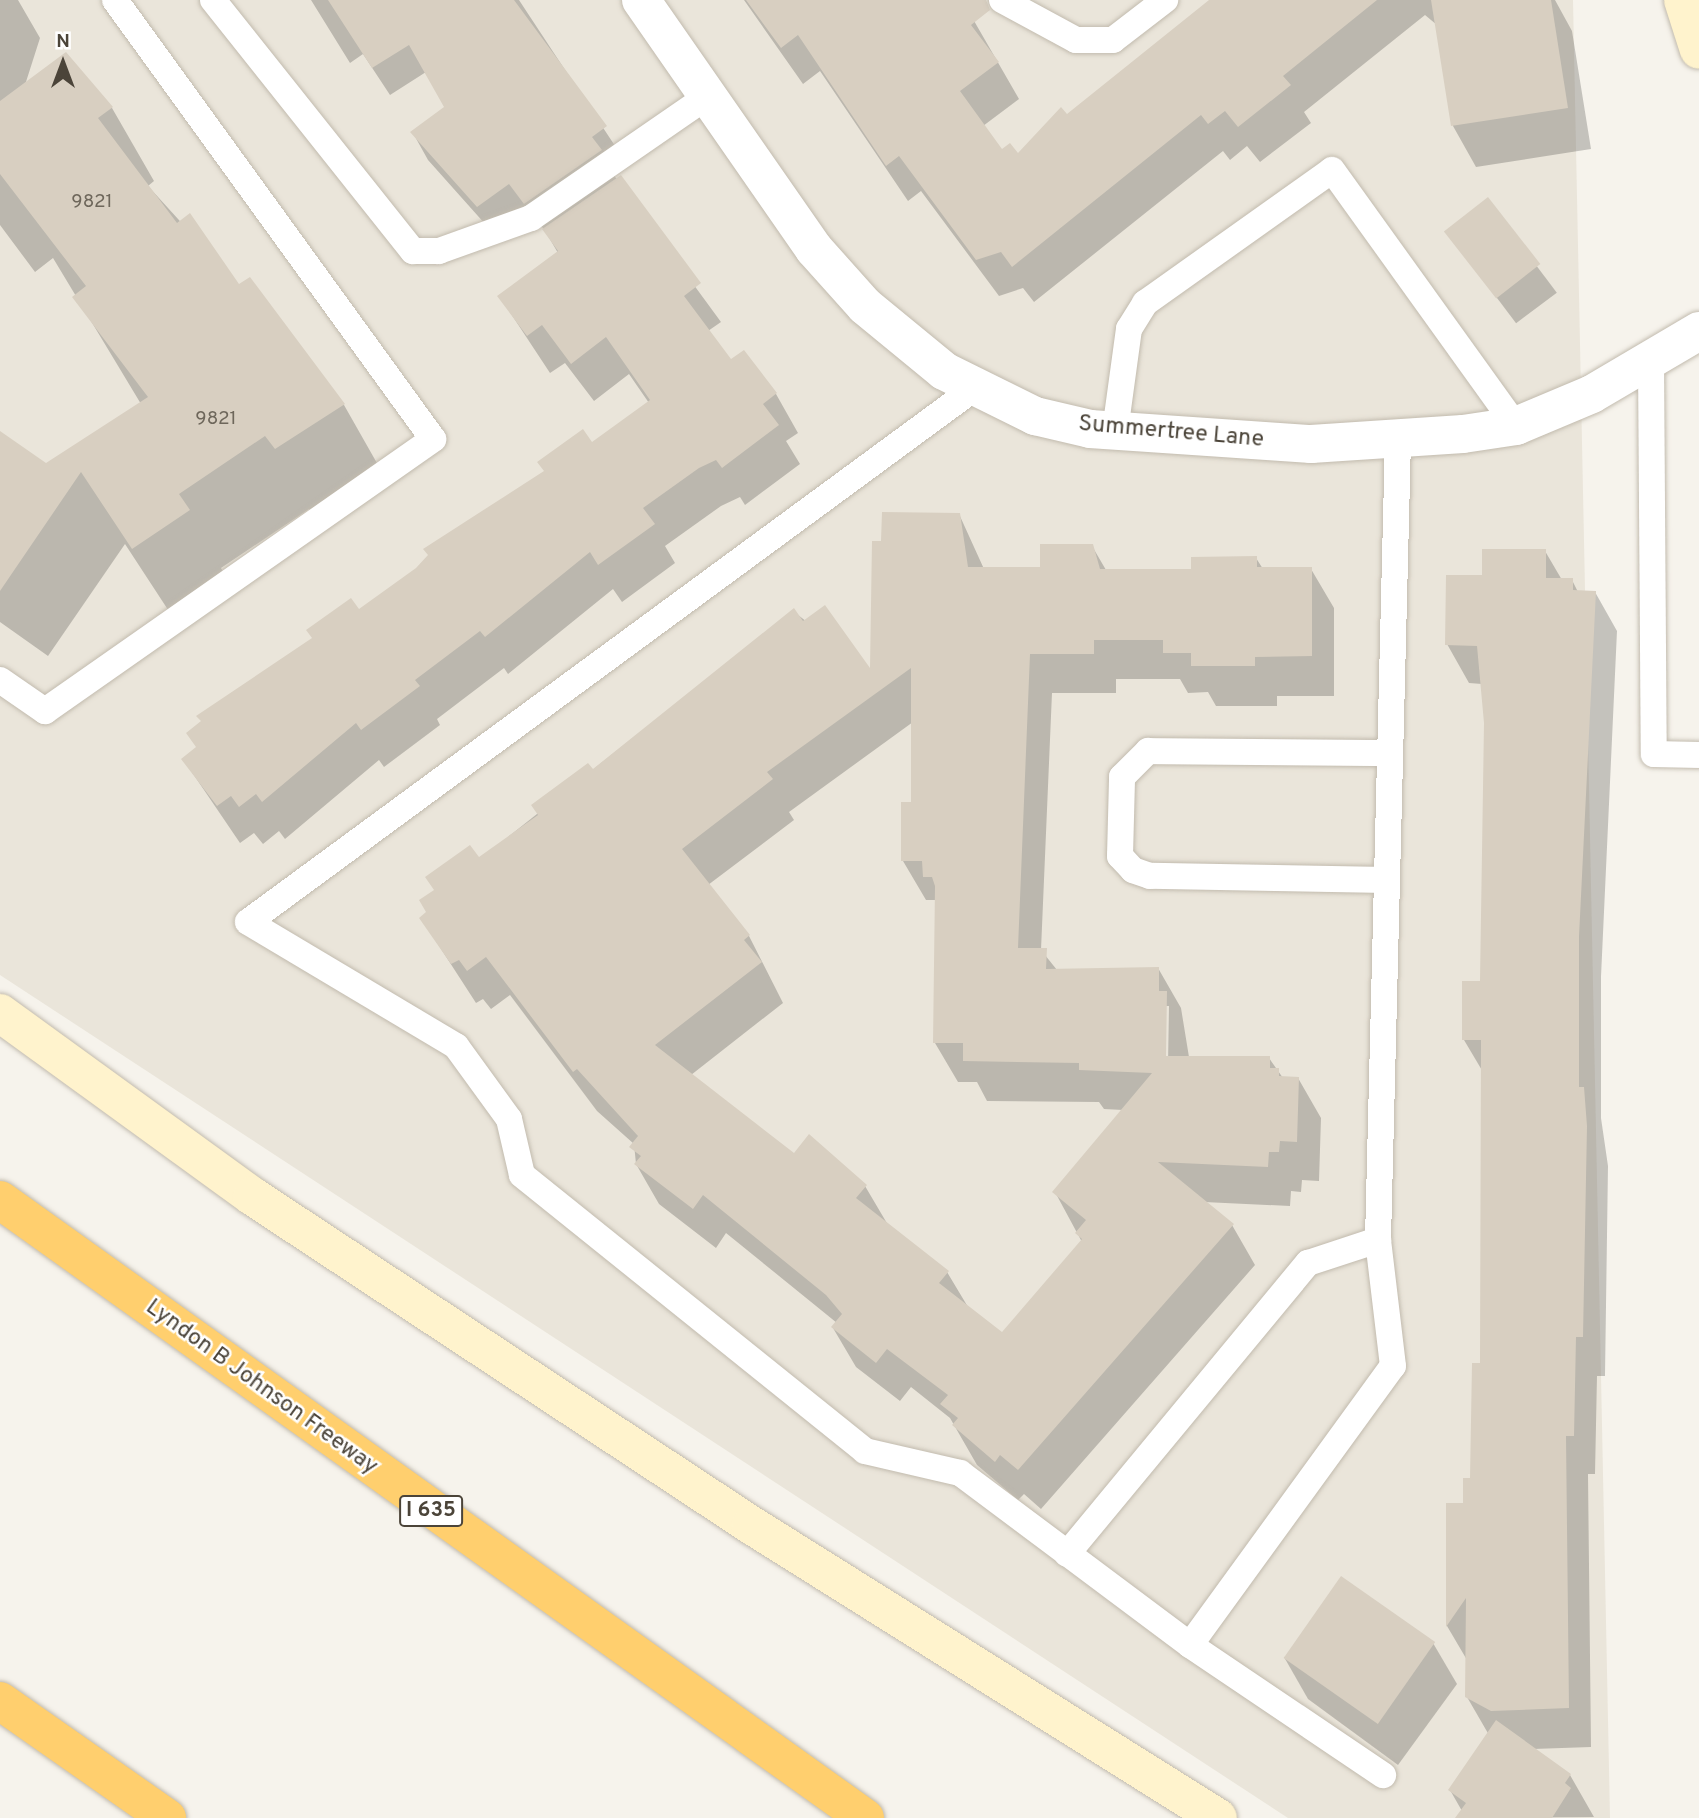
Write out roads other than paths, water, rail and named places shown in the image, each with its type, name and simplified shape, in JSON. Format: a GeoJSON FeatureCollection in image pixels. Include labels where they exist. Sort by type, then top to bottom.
{"type":"FeatureCollection","features":[{"type":"Feature","properties":{"kind":"highway","name":"Lyndon B Johnson Freeway"},"geometry":{"type":"LineString","coordinates":[[0,1200],[865,1818]]}},
{"type":"Feature","properties":{"kind":"highway"},"geometry":{"type":"LineString","coordinates":[[0,1701],[167,1818]]}},
{"type":"Feature","properties":{"kind":"main road"},"geometry":{"type":"LineString","coordinates":[[1682,0],[1699,50]]}},
{"type":"Feature","properties":{"kind":"main road"},"geometry":{"type":"LineString","coordinates":[[0,1013],[263,1204],[751,1525],[1218,1818]]}},
{"type":"Feature","properties":{"kind":"street","name":"Summertree Lane"},"geometry":{"type":"LineString","coordinates":[[641,0],[814,249],[865,306],[944,371],[1035,416],[1115,431],[1311,444],[1398,440],[1516,426],[1651,361],[1699,331]]}},
{"type":"Feature","properties":{"kind":"lane"},"geometry":{"type":"LineString","coordinates":[[0,680],[45,711],[433,439],[115,0]]}},
{"type":"Feature","properties":{"kind":"lane"},"geometry":{"type":"LineString","coordinates":[[212,0],[413,251],[439,251],[531,218],[708,96]]}},
{"type":"Feature","properties":{"kind":"lane"},"geometry":{"type":"LineString","coordinates":[[1002,0],[1076,40],[1113,40],[1165,0]]}},
{"type":"Feature","properties":{"kind":"lane"},"geometry":{"type":"LineString","coordinates":[[1115,431],[1129,328],[1145,303],[1332,170],[1516,426]]}},
{"type":"Feature","properties":{"kind":"lane"},"geometry":{"type":"LineString","coordinates":[[1651,361],[1654,754],[1699,755]]}},
{"type":"Feature","properties":{"kind":"lane"},"geometry":{"type":"LineString","coordinates":[[976,387],[248,922],[456,1046],[509,1119],[522,1175],[865,1451],[960,1473],[1190,1645],[1382,1775]]}},
{"type":"Feature","properties":{"kind":"lane"},"geometry":{"type":"LineString","coordinates":[[1190,1645],[1393,1366],[1378,1240],[1398,440]]}},
{"type":"Feature","properties":{"kind":"lane"},"geometry":{"type":"LineString","coordinates":[[1387,880],[1150,876],[1133,870],[1120,856],[1120,843],[1122,777],[1148,751],[1390,753]]}},
{"type":"Feature","properties":{"kind":"lane"},"geometry":{"type":"LineString","coordinates":[[1067,1555],[1308,1262],[1378,1240]]}}]}
